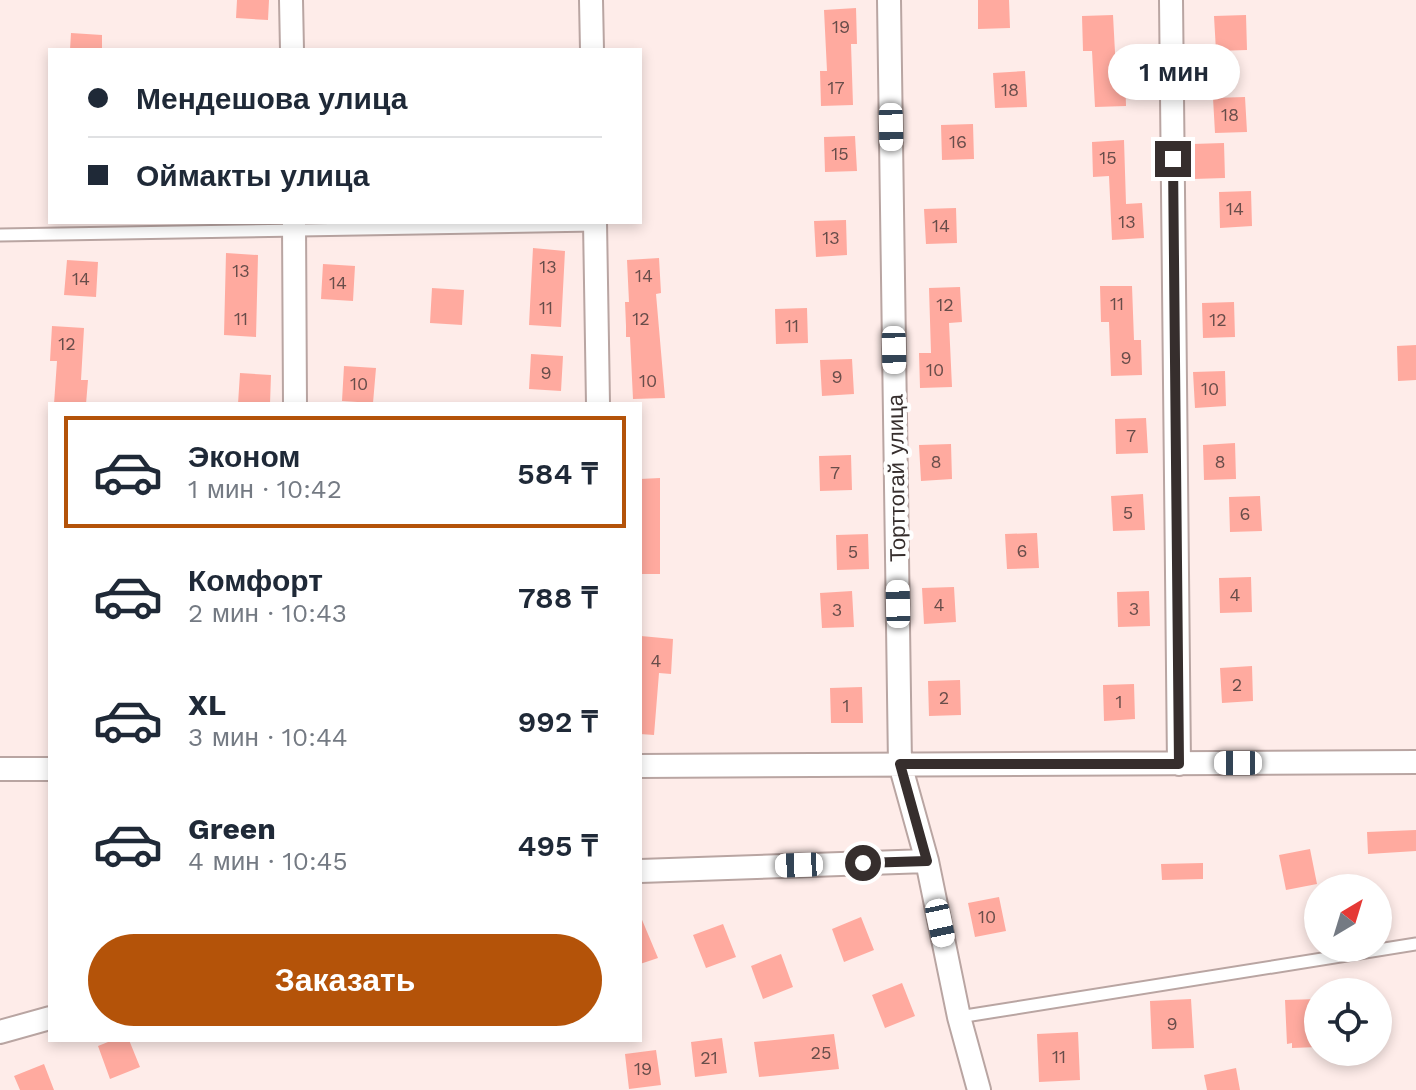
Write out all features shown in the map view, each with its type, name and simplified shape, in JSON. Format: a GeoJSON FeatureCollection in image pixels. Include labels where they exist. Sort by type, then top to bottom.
{"type":"FeatureCollection","features":[{"type":"Feature","properties":{"kind":"street"},"geometry":{"type":"LineString","coordinates":[[291,0],[292,48]]}},
{"type":"Feature","properties":{"kind":"street"},"geometry":{"type":"LineString","coordinates":[[591,0],[592,48]]}},
{"type":"Feature","properties":{"kind":"street","name":"Торттогай улица"},"geometry":{"type":"LineString","coordinates":[[889,0],[900,764],[927,861],[973,1088]]}},
{"type":"Feature","properties":{"kind":"street"},"geometry":{"type":"LineString","coordinates":[[1171,0],[1179,764]]}},
{"type":"Feature","properties":{"kind":"street"},"geometry":{"type":"LineString","coordinates":[[595,224],[598,402]]}},
{"type":"Feature","properties":{"kind":"street"},"geometry":{"type":"LineString","coordinates":[[294,227],[295,402]]}},
{"type":"Feature","properties":{"kind":"street"},"geometry":{"type":"LineString","coordinates":[[642,766],[1416,762]]}},
{"type":"Feature","properties":{"kind":"street"},"geometry":{"type":"LineString","coordinates":[[0,769],[48,769]]}},
{"type":"Feature","properties":{"kind":"street"},"geometry":{"type":"LineString","coordinates":[[642,871],[927,861]]}},
{"type":"Feature","properties":{"kind":"street"},"geometry":{"type":"LineString","coordinates":[[0,1032],[48,1019]]}},
{"type":"Feature","properties":{"kind":"lane"},"geometry":{"type":"LineString","coordinates":[[0,235],[520,224]]}},
{"type":"Feature","properties":{"kind":"lane"},"geometry":{"type":"LineString","coordinates":[[959,1017],[1416,944]]}},
{"type":"Feature","properties":{"kind":"building"},"geometry":{"type":"Polygon","coordinates":[[[237,0],[269,0],[268,20],[236,18],[237,0]]]}},
{"type":"Feature","properties":{"kind":"building"},"geometry":{"type":"Polygon","coordinates":[[[978,0],[1009,0],[1010,28],[978,29],[978,0]]]}},
{"type":"Feature","properties":{"kind":"building"},"geometry":{"type":"Polygon","coordinates":[[[856,8],[857,44],[851,44],[853,105],[821,106],[820,71],[827,71],[824,10],[856,8]]]}},
{"type":"Feature","properties":{"kind":"building"},"geometry":{"type":"Polygon","coordinates":[[[1113,15],[1116,71],[1125,70],[1126,106],[1095,107],[1092,51],[1083,51],[1082,16],[1113,15]]]}},
{"type":"Feature","properties":{"kind":"building"},"geometry":{"type":"Polygon","coordinates":[[[1246,15],[1247,50],[1216,51],[1214,16],[1246,15]]]}},
{"type":"Feature","properties":{"kind":"building"},"geometry":{"type":"Polygon","coordinates":[[[71,33],[102,35],[102,48],[70,48],[71,33]]]}},
{"type":"Feature","properties":{"kind":"building"},"geometry":{"type":"Polygon","coordinates":[[[1025,71],[1027,107],[995,108],[993,73],[1025,71]]]}},
{"type":"Feature","properties":{"kind":"building"},"geometry":{"type":"Polygon","coordinates":[[[1245,97],[1247,132],[1215,133],[1213,98],[1245,97]]]}},
{"type":"Feature","properties":{"kind":"building"},"geometry":{"type":"Polygon","coordinates":[[[973,124],[974,159],[942,160],[941,125],[973,124]]]}},
{"type":"Feature","properties":{"kind":"building"},"geometry":{"type":"Polygon","coordinates":[[[855,136],[857,171],[825,172],[824,137],[855,136]]]}},
{"type":"Feature","properties":{"kind":"building"},"geometry":{"type":"Polygon","coordinates":[[[1124,140],[1126,204],[1142,203],[1144,238],[1112,240],[1109,176],[1093,177],[1092,142],[1124,140]]]}},
{"type":"Feature","properties":{"kind":"building"},"geometry":{"type":"Polygon","coordinates":[[[1224,143],[1225,178],[1193,179],[1192,144],[1224,143]]]}},
{"type":"Feature","properties":{"kind":"building"},"geometry":{"type":"Polygon","coordinates":[[[1251,191],[1252,226],[1220,228],[1219,192],[1251,191]]]}},
{"type":"Feature","properties":{"kind":"building"},"geometry":{"type":"Polygon","coordinates":[[[956,208],[957,243],[926,244],[924,209],[956,208]]]}},
{"type":"Feature","properties":{"kind":"building"},"geometry":{"type":"Polygon","coordinates":[[[846,220],[847,255],[816,257],[814,221],[846,220]]]}},
{"type":"Feature","properties":{"kind":"building"},"geometry":{"type":"Polygon","coordinates":[[[533,248],[565,251],[561,327],[529,325],[533,248]]]}},
{"type":"Feature","properties":{"kind":"building"},"geometry":{"type":"Polygon","coordinates":[[[226,253],[258,255],[256,337],[224,335],[226,253]]]}},
{"type":"Feature","properties":{"kind":"building"},"geometry":{"type":"Polygon","coordinates":[[[659,258],[661,293],[656,294],[665,398],[633,399],[630,337],[626,337],[625,302],[629,302],[627,260],[659,258]]]}},
{"type":"Feature","properties":{"kind":"building"},"geometry":{"type":"Polygon","coordinates":[[[67,260],[98,262],[96,297],[64,295],[67,260]]]}},
{"type":"Feature","properties":{"kind":"building"},"geometry":{"type":"Polygon","coordinates":[[[323,264],[355,266],[353,301],[321,299],[323,264]]]}},
{"type":"Feature","properties":{"kind":"building"},"geometry":{"type":"Polygon","coordinates":[[[1100,286],[1132,286],[1134,340],[1141,340],[1142,375],[1111,376],[1109,322],[1101,322],[1100,286]]]}},
{"type":"Feature","properties":{"kind":"building"},"geometry":{"type":"Polygon","coordinates":[[[960,287],[962,322],[949,323],[952,387],[920,388],[919,353],[931,353],[929,288],[960,287]]]}},
{"type":"Feature","properties":{"kind":"building"},"geometry":{"type":"Polygon","coordinates":[[[432,288],[464,290],[462,325],[430,323],[432,288]]]}},
{"type":"Feature","properties":{"kind":"building"},"geometry":{"type":"Polygon","coordinates":[[[1234,302],[1235,337],[1203,338],[1202,303],[1234,302]]]}},
{"type":"Feature","properties":{"kind":"building"},"geometry":{"type":"Polygon","coordinates":[[[807,308],[808,343],[776,344],[775,309],[807,308]]]}},
{"type":"Feature","properties":{"kind":"building"},"geometry":{"type":"Polygon","coordinates":[[[52,326],[84,328],[81,380],[88,380],[86,402],[54,402],[57,361],[50,361],[52,326]]]}},
{"type":"Feature","properties":{"kind":"building"},"geometry":{"type":"Polygon","coordinates":[[[1416,345],[1416,380],[1398,381],[1397,346],[1416,345]]]}},
{"type":"Feature","properties":{"kind":"building"},"geometry":{"type":"Polygon","coordinates":[[[531,354],[563,356],[561,391],[529,389],[531,354]]]}},
{"type":"Feature","properties":{"kind":"building"},"geometry":{"type":"Polygon","coordinates":[[[852,359],[854,394],[822,396],[820,360],[852,359]]]}},
{"type":"Feature","properties":{"kind":"building"},"geometry":{"type":"Polygon","coordinates":[[[344,366],[376,368],[373,402],[342,401],[344,366]]]}},
{"type":"Feature","properties":{"kind":"building"},"geometry":{"type":"Polygon","coordinates":[[[1225,371],[1226,406],[1195,408],[1193,372],[1225,371]]]}},
{"type":"Feature","properties":{"kind":"building"},"geometry":{"type":"Polygon","coordinates":[[[240,373],[271,375],[270,402],[238,402],[240,373]]]}},
{"type":"Feature","properties":{"kind":"building"},"geometry":{"type":"Polygon","coordinates":[[[1146,418],[1148,453],[1116,454],[1115,419],[1146,418]]]}},
{"type":"Feature","properties":{"kind":"building"},"geometry":{"type":"Polygon","coordinates":[[[1235,443],[1236,479],[1204,480],[1203,445],[1235,443]]]}},
{"type":"Feature","properties":{"kind":"building"},"geometry":{"type":"Polygon","coordinates":[[[951,444],[952,479],[921,481],[919,445],[951,444]]]}},
{"type":"Feature","properties":{"kind":"building"},"geometry":{"type":"Polygon","coordinates":[[[851,455],[852,490],[820,491],[819,456],[851,455]]]}},
{"type":"Feature","properties":{"kind":"building"},"geometry":{"type":"Polygon","coordinates":[[[660,478],[660,574],[642,574],[642,479],[660,478]]]}},
{"type":"Feature","properties":{"kind":"building"},"geometry":{"type":"Polygon","coordinates":[[[1143,494],[1145,530],[1113,531],[1111,496],[1143,494]]]}},
{"type":"Feature","properties":{"kind":"building"},"geometry":{"type":"Polygon","coordinates":[[[1260,496],[1262,531],[1230,532],[1229,497],[1260,496]]]}},
{"type":"Feature","properties":{"kind":"building"},"geometry":{"type":"Polygon","coordinates":[[[1037,533],[1039,568],[1007,569],[1005,534],[1037,533]]]}},
{"type":"Feature","properties":{"kind":"building"},"geometry":{"type":"Polygon","coordinates":[[[868,534],[869,569],[837,570],[836,535],[868,534]]]}},
{"type":"Feature","properties":{"kind":"building"},"geometry":{"type":"Polygon","coordinates":[[[1251,577],[1252,612],[1220,613],[1219,578],[1251,577]]]}},
{"type":"Feature","properties":{"kind":"building"},"geometry":{"type":"Polygon","coordinates":[[[954,587],[956,622],[924,624],[922,588],[954,587]]]}},
{"type":"Feature","properties":{"kind":"building"},"geometry":{"type":"Polygon","coordinates":[[[852,591],[854,627],[822,628],[820,593],[852,591]]]}},
{"type":"Feature","properties":{"kind":"building"},"geometry":{"type":"Polygon","coordinates":[[[1149,591],[1150,626],[1118,627],[1117,592],[1149,591]]]}},
{"type":"Feature","properties":{"kind":"building"},"geometry":{"type":"Polygon","coordinates":[[[642,636],[673,639],[671,674],[659,673],[654,735],[642,734],[642,636]]]}},
{"type":"Feature","properties":{"kind":"building"},"geometry":{"type":"Polygon","coordinates":[[[1252,666],[1253,701],[1222,703],[1220,668],[1252,666]]]}},
{"type":"Feature","properties":{"kind":"building"},"geometry":{"type":"Polygon","coordinates":[[[960,680],[961,715],[929,716],[928,681],[960,680]]]}},
{"type":"Feature","properties":{"kind":"building"},"geometry":{"type":"Polygon","coordinates":[[[1134,684],[1135,719],[1104,721],[1103,685],[1134,684]]]}},
{"type":"Feature","properties":{"kind":"building"},"geometry":{"type":"Polygon","coordinates":[[[862,687],[863,723],[831,723],[830,688],[862,687]]]}},
{"type":"Feature","properties":{"kind":"building"},"geometry":{"type":"Polygon","coordinates":[[[1416,830],[1416,851],[1368,854],[1367,832],[1416,830]]]}},
{"type":"Feature","properties":{"kind":"building"},"geometry":{"type":"Polygon","coordinates":[[[1310,849],[1315,874],[1304,874],[1304,887],[1286,890],[1279,855],[1310,849]]]}},
{"type":"Feature","properties":{"kind":"building"},"geometry":{"type":"Polygon","coordinates":[[[1203,863],[1203,879],[1162,880],[1161,864],[1203,863]]]}},
{"type":"Feature","properties":{"kind":"building"},"geometry":{"type":"Polygon","coordinates":[[[999,897],[1006,931],[975,937],[968,903],[999,897]]]}},
{"type":"Feature","properties":{"kind":"building"},"geometry":{"type":"Polygon","coordinates":[[[861,917],[874,950],[844,962],[832,929],[861,917]]]}},
{"type":"Feature","properties":{"kind":"building"},"geometry":{"type":"Polygon","coordinates":[[[642,920],[658,958],[642,963],[642,920]]]}},
{"type":"Feature","properties":{"kind":"building"},"geometry":{"type":"Polygon","coordinates":[[[723,924],[736,957],[706,968],[693,935],[723,924]]]}},
{"type":"Feature","properties":{"kind":"building"},"geometry":{"type":"Polygon","coordinates":[[[781,954],[793,987],[763,999],[751,966],[781,954]]]}},
{"type":"Feature","properties":{"kind":"building"},"geometry":{"type":"Polygon","coordinates":[[[902,983],[915,1016],[885,1028],[872,995],[902,983]]]}},
{"type":"Feature","properties":{"kind":"building"},"geometry":{"type":"Polygon","coordinates":[[[1191,999],[1194,1048],[1152,1049],[1150,1001],[1191,999]]]}},
{"type":"Feature","properties":{"kind":"building"},"geometry":{"type":"Polygon","coordinates":[[[1304,999],[1304,1048],[1292,1048],[1292,1043],[1287,1044],[1285,1000],[1304,999]]]}},
{"type":"Feature","properties":{"kind":"building"},"geometry":{"type":"Polygon","coordinates":[[[1078,1032],[1080,1080],[1039,1082],[1037,1034],[1078,1032]]]}},
{"type":"Feature","properties":{"kind":"building"},"geometry":{"type":"Polygon","coordinates":[[[834,1034],[839,1069],[759,1077],[754,1042],[834,1034]]]}},
{"type":"Feature","properties":{"kind":"building"},"geometry":{"type":"Polygon","coordinates":[[[722,1038],[727,1073],[695,1077],[691,1042],[722,1038]]]}},
{"type":"Feature","properties":{"kind":"building"},"geometry":{"type":"Polygon","coordinates":[[[108,1042],[130,1042],[140,1067],[110,1079],[98,1046],[108,1042]]]}},
{"type":"Feature","properties":{"kind":"building"},"geometry":{"type":"Polygon","coordinates":[[[656,1050],[661,1085],[629,1089],[625,1054],[656,1050]]]}},
{"type":"Feature","properties":{"kind":"building"},"geometry":{"type":"Polygon","coordinates":[[[44,1064],[54,1090],[20,1090],[14,1076],[44,1064]]]}},
{"type":"Feature","properties":{"kind":"building"},"geometry":{"type":"Polygon","coordinates":[[[1236,1068],[1240,1090],[1207,1090],[1204,1075],[1236,1068]]]}},
{"type":"Feature","properties":{"kind":"route"},"geometry":{"type":"LineString","coordinates":[[863,863],[927,861],[900,764],[1179,764],[1173,159]]}}]}
